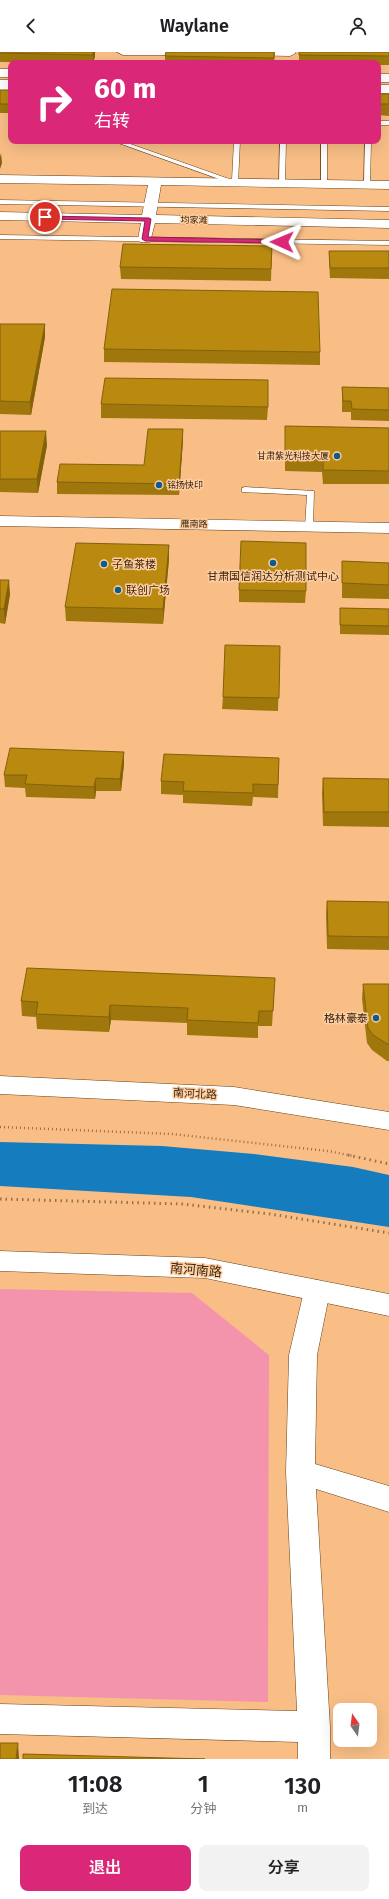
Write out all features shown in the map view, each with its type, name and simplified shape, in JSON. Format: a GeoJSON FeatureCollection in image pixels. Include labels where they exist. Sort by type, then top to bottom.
{"type":"FeatureCollection","features":[{"type":"Feature","properties":{"kind":"street"},"geometry":{"type":"LineString","coordinates":[[123,52],[203,52]]}},
{"type":"Feature","properties":{"kind":"street"},"geometry":{"type":"LineString","coordinates":[[235,52],[290,56]]}},
{"type":"Feature","properties":{"kind":"street"},"geometry":{"type":"LineString","coordinates":[[0,179],[389,186]]}},
{"type":"Feature","properties":{"kind":"street"},"geometry":{"type":"LineString","coordinates":[[145,239],[156,181]]}},
{"type":"Feature","properties":{"kind":"street","name":"均家滩"},"geometry":{"type":"LineString","coordinates":[[0,216],[389,224]]}},
{"type":"Feature","properties":{"kind":"street","name":"雁南路"},"geometry":{"type":"LineString","coordinates":[[0,521],[389,528]]}},
{"type":"Feature","properties":{"kind":"street","name":"南河北路"},"geometry":{"type":"LineString","coordinates":[[0,1085],[234,1096],[389,1121]]}},
{"type":"Feature","properties":{"kind":"street","name":"南河南路"},"geometry":{"type":"LineString","coordinates":[[0,1261],[205,1268],[389,1305]]}},
{"type":"Feature","properties":{"kind":"street"},"geometry":{"type":"LineString","coordinates":[[314,1759],[314,1728],[300,1472],[303,1355],[317,1291]]}},
{"type":"Feature","properties":{"kind":"street"},"geometry":{"type":"LineString","coordinates":[[300,1472],[389,1499]]}},
{"type":"Feature","properties":{"kind":"street"},"geometry":{"type":"LineString","coordinates":[[0,1719],[314,1728]]}},
{"type":"Feature","properties":{"kind":"lane"},"geometry":{"type":"LineString","coordinates":[[124,144],[235,183],[237,144]]}},
{"type":"Feature","properties":{"kind":"lane"},"geometry":{"type":"LineString","coordinates":[[282,184],[283,144]]}},
{"type":"Feature","properties":{"kind":"lane"},"geometry":{"type":"LineString","coordinates":[[324,144],[324,185]]}},
{"type":"Feature","properties":{"kind":"lane"},"geometry":{"type":"LineString","coordinates":[[367,185],[368,144]]}},
{"type":"Feature","properties":{"kind":"lane"},"geometry":{"type":"LineString","coordinates":[[0,202],[389,209]]}},
{"type":"Feature","properties":{"kind":"lane"},"geometry":{"type":"LineString","coordinates":[[0,237],[389,243]]}},
{"type":"Feature","properties":{"kind":"lane"},"geometry":{"type":"LineString","coordinates":[[245,490],[311,493],[309,526]]}},
{"type":"Feature","properties":{"kind":"path"},"geometry":{"type":"LineString","coordinates":[[0,1127],[172,1134],[328,1151],[389,1164]]}},
{"type":"Feature","properties":{"kind":"path"},"geometry":{"type":"LineString","coordinates":[[0,1199],[182,1204],[270,1214],[389,1233]]}},
{"type":"Feature","properties":{"kind":"shaded area"},"geometry":{"type":"Polygon","coordinates":[[[0,1289],[192,1293],[269,1355],[268,1702],[0,1695],[0,1289]]]}},
{"type":"Feature","properties":{"kind":"water"},"geometry":{"type":"Polygon","coordinates":[[[0,1142],[162,1146],[254,1154],[353,1167],[389,1175],[389,1227],[191,1197],[0,1186],[0,1142]]]}},
{"type":"Feature","properties":{"kind":"building"},"geometry":{"type":"Polygon","coordinates":[[[93,52],[93,55],[0,53],[93,52]]]}},
{"type":"Feature","properties":{"kind":"building"},"geometry":{"type":"Polygon","coordinates":[[[166,52],[274,52],[274,58],[165,56],[166,52]]]}},
{"type":"Feature","properties":{"kind":"building"},"geometry":{"type":"Polygon","coordinates":[[[299,52],[389,52],[389,56],[299,55],[299,52]]]}},
{"type":"Feature","properties":{"kind":"building"},"geometry":{"type":"Polygon","coordinates":[[[0,90],[8,90],[8,104],[0,104],[0,90]]]}},
{"type":"Feature","properties":{"kind":"building"},"geometry":{"type":"Polygon","coordinates":[[[381,94],[389,94],[389,104],[381,104],[381,94]]]}},
{"type":"Feature","properties":{"kind":"building"},"geometry":{"type":"Polygon","coordinates":[[[123,244],[272,246],[271,269],[120,267],[123,244]]]}},
{"type":"Feature","properties":{"kind":"building"},"geometry":{"type":"Polygon","coordinates":[[[329,251],[389,251],[389,268],[330,268],[329,251]]]}},
{"type":"Feature","properties":{"kind":"building"},"geometry":{"type":"Polygon","coordinates":[[[112,289],[318,292],[320,352],[104,349],[112,289]]]}},
{"type":"Feature","properties":{"kind":"building"},"geometry":{"type":"Polygon","coordinates":[[[0,324],[45,324],[30,402],[0,401],[0,324]]]}},
{"type":"Feature","properties":{"kind":"building"},"geometry":{"type":"Polygon","coordinates":[[[105,378],[268,380],[268,407],[101,404],[105,378]]]}},
{"type":"Feature","properties":{"kind":"building"},"geometry":{"type":"Polygon","coordinates":[[[342,387],[389,388],[389,410],[352,409],[351,401],[343,401],[342,387]]]}},
{"type":"Feature","properties":{"kind":"building","name":"甘肃紫光科技大厦"},"geometry":{"type":"Polygon","coordinates":[[[285,426],[389,428],[389,471],[323,470],[323,458],[285,458],[285,426]]]}},
{"type":"Feature","properties":{"kind":"building"},"geometry":{"type":"Polygon","coordinates":[[[148,429],[183,429],[179,484],[57,482],[60,464],[144,465],[148,429]]]}},
{"type":"Feature","properties":{"kind":"building"},"geometry":{"type":"Polygon","coordinates":[[[0,431],[46,431],[37,479],[0,479],[0,431]]]}},
{"type":"Feature","properties":{"kind":"building"},"geometry":{"type":"Polygon","coordinates":[[[241,541],[306,543],[306,591],[239,590],[241,541]]]}},
{"type":"Feature","properties":{"kind":"building","name":"联创广场"},"geometry":{"type":"Polygon","coordinates":[[[76,543],[169,545],[163,609],[65,607],[76,543]]]}},
{"type":"Feature","properties":{"kind":"building"},"geometry":{"type":"Polygon","coordinates":[[[342,561],[389,563],[389,585],[342,583],[342,561]]]}},
{"type":"Feature","properties":{"kind":"building"},"geometry":{"type":"Polygon","coordinates":[[[0,580],[9,580],[4,609],[0,609],[0,580]]]}},
{"type":"Feature","properties":{"kind":"building"},"geometry":{"type":"Polygon","coordinates":[[[340,608],[389,609],[389,626],[340,625],[340,608]]]}},
{"type":"Feature","properties":{"kind":"building"},"geometry":{"type":"Polygon","coordinates":[[[225,645],[280,646],[279,698],[223,697],[225,645]]]}},
{"type":"Feature","properties":{"kind":"building"},"geometry":{"type":"Polygon","coordinates":[[[10,748],[124,752],[120,779],[96,778],[94,787],[25,784],[27,775],[4,775],[10,748]]]}},
{"type":"Feature","properties":{"kind":"building"},"geometry":{"type":"Polygon","coordinates":[[[164,754],[279,758],[278,785],[253,784],[253,793],[183,791],[184,782],[161,781],[164,754]]]}},
{"type":"Feature","properties":{"kind":"building"},"geometry":{"type":"Polygon","coordinates":[[[323,778],[389,779],[389,812],[324,812],[323,778]]]}},
{"type":"Feature","properties":{"kind":"building"},"geometry":{"type":"Polygon","coordinates":[[[327,901],[389,902],[389,937],[328,936],[327,901]]]}},
{"type":"Feature","properties":{"kind":"building"},"geometry":{"type":"Polygon","coordinates":[[[27,968],[275,978],[273,1011],[259,1011],[258,1023],[187,1020],[188,1008],[110,1005],[109,1017],[36,1014],[38,1002],[21,1001],[27,968]]]}},
{"type":"Feature","properties":{"kind":"building","name":"格林豪泰"},"geometry":{"type":"Polygon","coordinates":[[[363,984],[389,984],[389,1045],[373,1035],[368,1028],[363,984]]]}},
{"type":"Feature","properties":{"kind":"building"},"geometry":{"type":"Polygon","coordinates":[[[0,1743],[18,1743],[16,1759],[0,1759],[0,1743]]]}},
{"type":"Feature","properties":{"kind":"building"},"geometry":{"type":"Polygon","coordinates":[[[23,1754],[205,1759],[23,1759],[23,1754]]]}},
{"type":"Feature","properties":{"kind":"place","name":"甘肃紫光科技大厦"},"geometry":{"type":"Point","coordinates":[337,456]}},
{"type":"Feature","properties":{"kind":"place","name":"铭扬快印"},"geometry":{"type":"Point","coordinates":[159,485]}},
{"type":"Feature","properties":{"kind":"place","name":"甘肃国信润达分析测试中心"},"geometry":{"type":"Point","coordinates":[273,563]}},
{"type":"Feature","properties":{"kind":"place","name":"子鱼茶楼"},"geometry":{"type":"Point","coordinates":[104,564]}},
{"type":"Feature","properties":{"kind":"place","name":"联创广场"},"geometry":{"type":"Point","coordinates":[118,590]}},
{"type":"Feature","properties":{"kind":"place","name":"格林豪泰"},"geometry":{"type":"Point","coordinates":[376,1018]}},
{"type":"Feature","properties":{"kind":"route"},"geometry":{"type":"LineString","coordinates":[[45,217],[149,219],[145,239],[282,242]]}}]}
